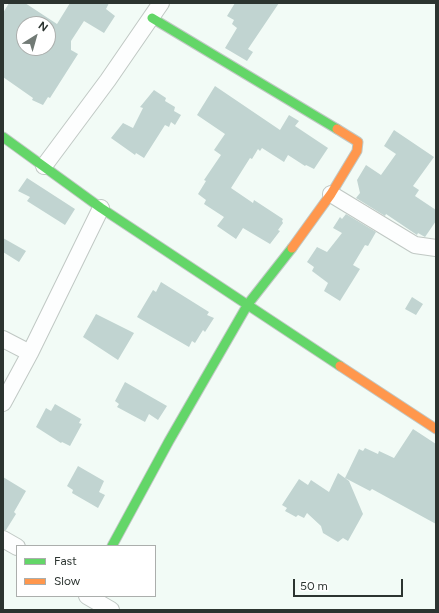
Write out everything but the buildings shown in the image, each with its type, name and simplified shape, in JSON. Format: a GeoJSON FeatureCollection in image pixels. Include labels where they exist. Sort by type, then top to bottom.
{"type":"FeatureCollection","features":[{"type":"Feature","properties":{"kind":"street"},"geometry":{"type":"LineString","coordinates":[[44,166],[152,18],[161,3]]}},
{"type":"Feature","properties":{"kind":"street"},"geometry":{"type":"LineString","coordinates":[[113,545],[169,441],[248,304],[287,255],[331,194],[357,151],[358,142],[152,18]]}},
{"type":"Feature","properties":{"kind":"street"},"geometry":{"type":"LineString","coordinates":[[3,137],[101,208],[436,429]]}},
{"type":"Feature","properties":{"kind":"street"},"geometry":{"type":"LineString","coordinates":[[331,194],[415,245],[436,248]]}},
{"type":"Feature","properties":{"kind":"street"},"geometry":{"type":"LineString","coordinates":[[3,403],[30,353],[101,208]]}},
{"type":"Feature","properties":{"kind":"street"},"geometry":{"type":"LineString","coordinates":[[3,339],[30,353]]}},
{"type":"Feature","properties":{"kind":"street"},"geometry":{"type":"LineString","coordinates":[[3,539],[16,546]]}},
{"type":"Feature","properties":{"kind":"street"},"geometry":{"type":"LineString","coordinates":[[89,597],[111,610]]}},
{"type":"Feature","properties":{"kind":"traffic: fast"},"geometry":{"type":"LineString","coordinates":[[152,18],[337,129]]}},
{"type":"Feature","properties":{"kind":"traffic: fast"},"geometry":{"type":"LineString","coordinates":[[3,137],[101,208],[340,366]]}},
{"type":"Feature","properties":{"kind":"traffic: fast"},"geometry":{"type":"LineString","coordinates":[[113,545],[169,441],[248,304],[292,248]]}},
{"type":"Feature","properties":{"kind":"traffic: slow"},"geometry":{"type":"LineString","coordinates":[[292,248],[331,194],[357,151],[358,142],[337,129]]}},
{"type":"Feature","properties":{"kind":"traffic: slow"},"geometry":{"type":"LineString","coordinates":[[340,366],[436,429]]}}]}
